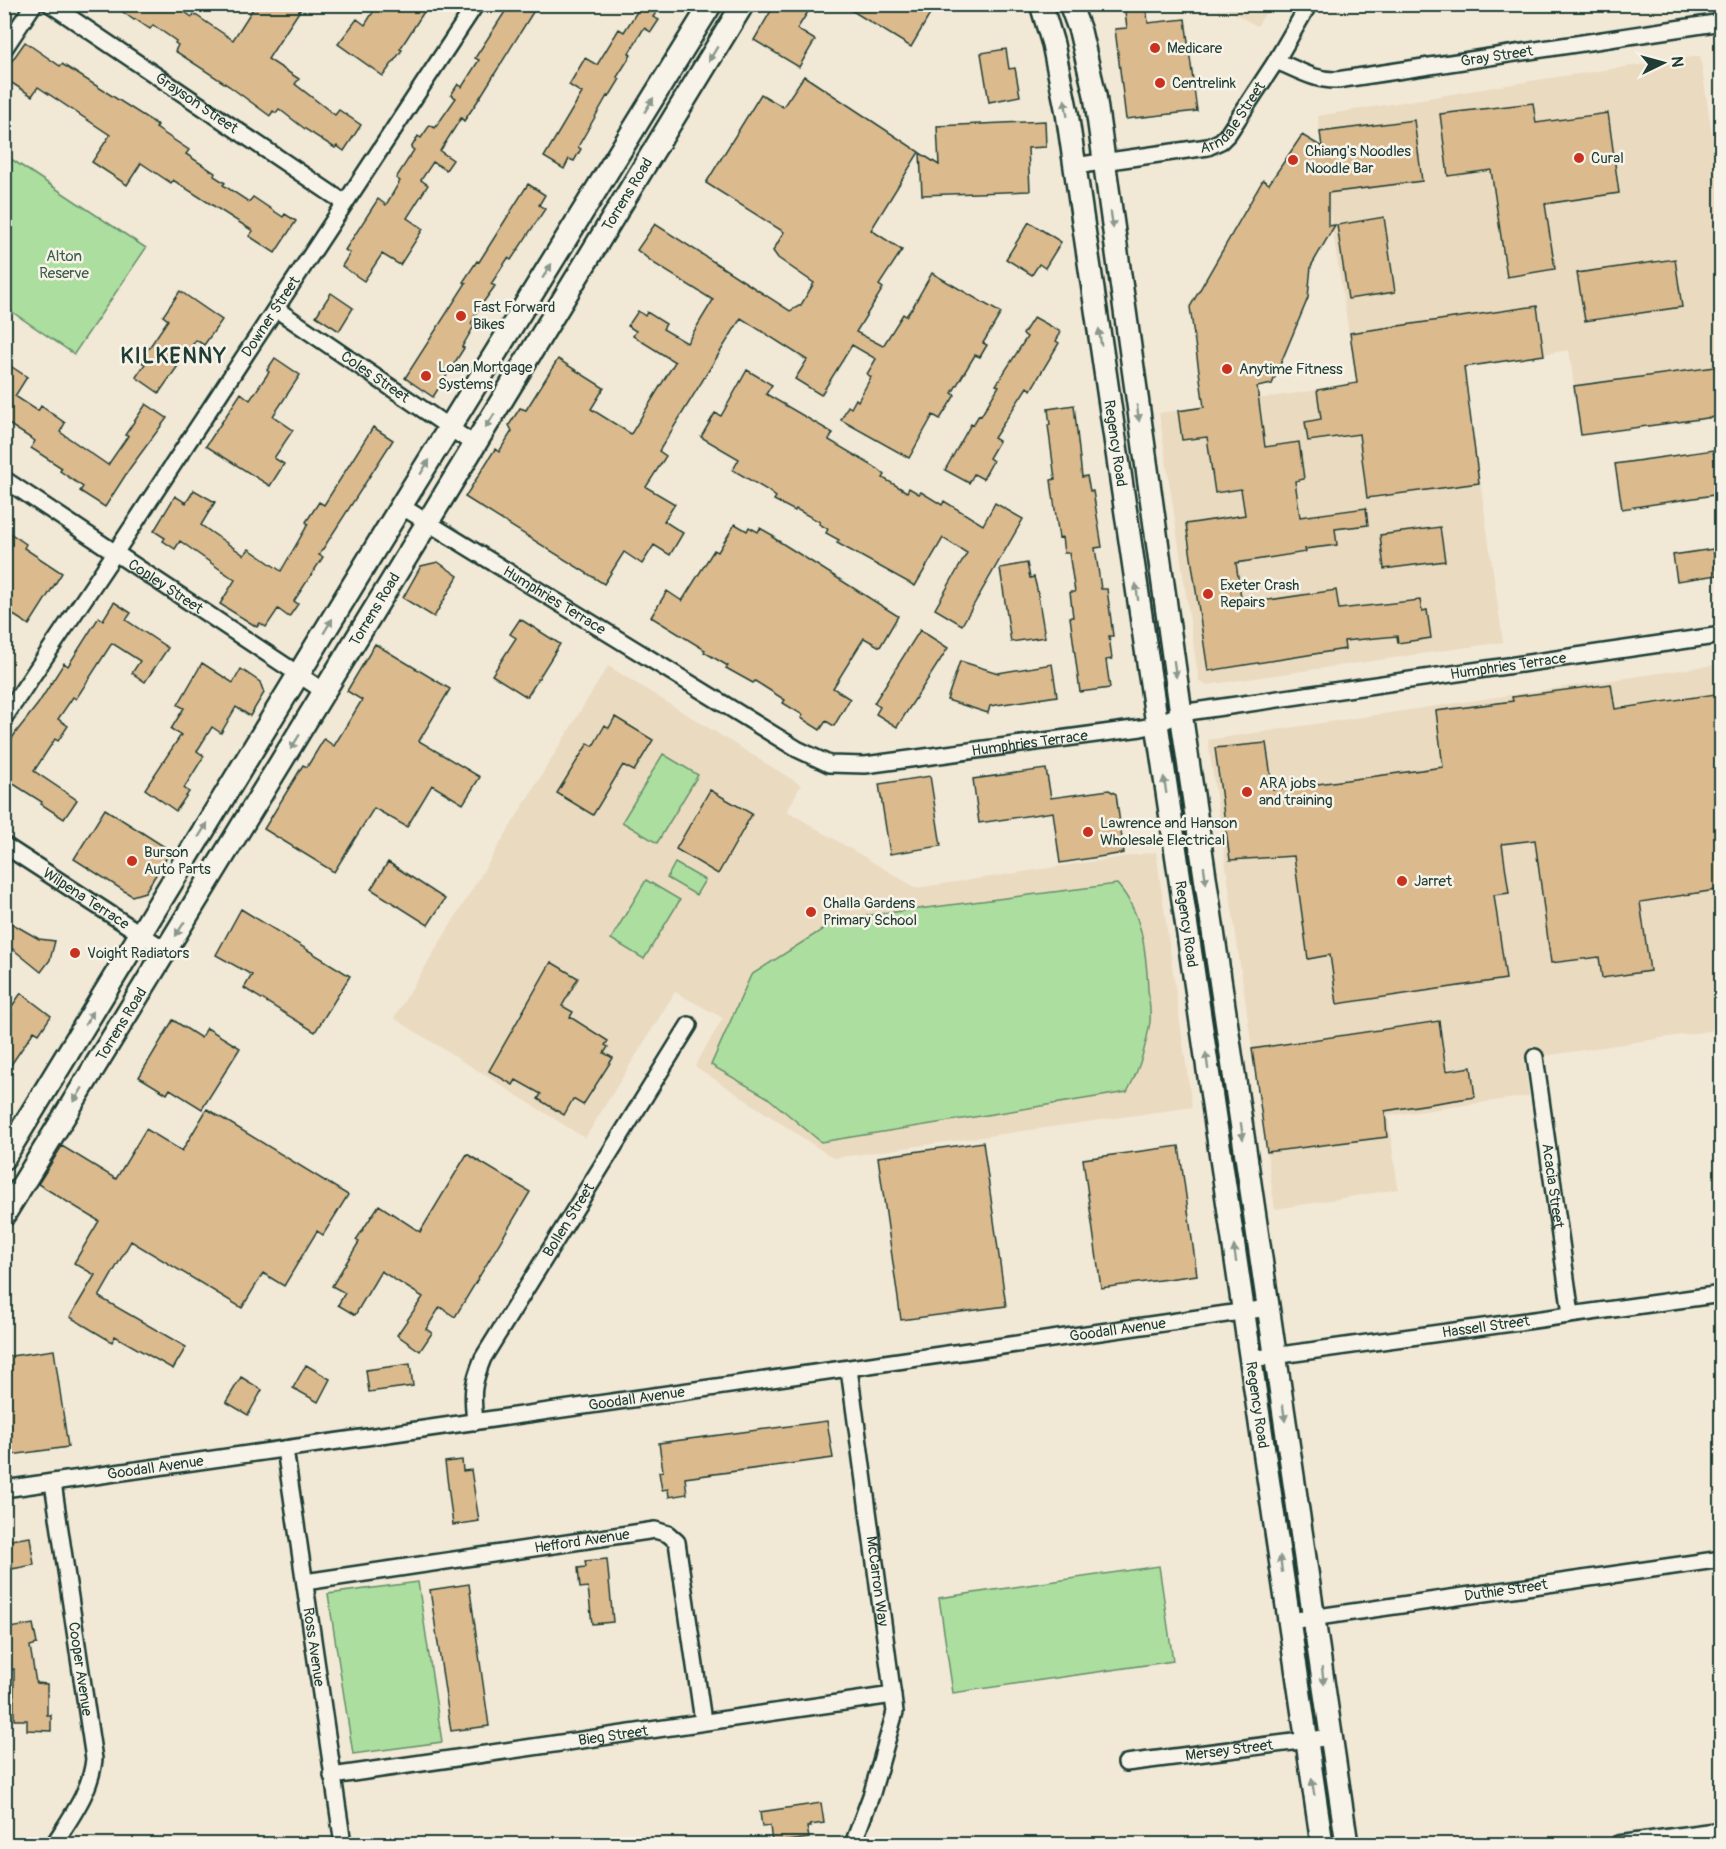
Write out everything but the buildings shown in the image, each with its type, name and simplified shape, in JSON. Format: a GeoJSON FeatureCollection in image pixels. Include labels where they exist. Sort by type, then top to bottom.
{"type":"FeatureCollection","features":[{"type":"Feature","properties":{"kind":"main road","name":"Torrens Road"},"geometry":{"type":"LineString","coordinates":[[4,1158],[401,506],[711,4]]}},
{"type":"Feature","properties":{"kind":"main road","name":"Torrens Road"},"geometry":{"type":"LineString","coordinates":[[4,1215],[326,692],[743,4]]}},
{"type":"Feature","properties":{"kind":"main road","name":"Regency Road"},"geometry":{"type":"LineString","coordinates":[[1041,4],[1063,86],[1322,1845]]}},
{"type":"Feature","properties":{"kind":"main road","name":"Regency Road"},"geometry":{"type":"LineString","coordinates":[[1070,4],[1080,31],[1095,95],[1181,714],[1347,1845]]}},
{"type":"Feature","properties":{"kind":"main road"},"geometry":{"type":"LineString","coordinates":[[574,229],[597,245]]}},
{"type":"Feature","properties":{"kind":"street"},"geometry":{"type":"LineString","coordinates":[[4,49],[34,4]]}},
{"type":"Feature","properties":{"kind":"street","name":"Grayson Street"},"geometry":{"type":"LineString","coordinates":[[50,4],[345,203]]}},
{"type":"Feature","properties":{"kind":"street","name":"Downer Street"},"geometry":{"type":"LineString","coordinates":[[4,718],[476,4]]}},
{"type":"Feature","properties":{"kind":"street","name":"Arndale Street"},"geometry":{"type":"LineString","coordinates":[[1074,166],[1208,147],[1221,141],[1238,120],[1276,61],[1308,4]]}},
{"type":"Feature","properties":{"kind":"street","name":"Gray Street"},"geometry":{"type":"LineString","coordinates":[[1276,61],[1314,78],[1324,81],[1337,80],[1722,22]]}},
{"type":"Feature","properties":{"kind":"street","name":"Coles Street"},"geometry":{"type":"LineString","coordinates":[[276,309],[476,445]]}},
{"type":"Feature","properties":{"kind":"street","name":"Copley Street"},"geometry":{"type":"LineString","coordinates":[[4,479],[298,676],[326,692]]}},
{"type":"Feature","properties":{"kind":"street","name":"Humphries Terrace"},"geometry":{"type":"LineString","coordinates":[[401,506],[797,749],[829,764],[865,765],[1156,725],[1181,714],[1722,635]]}},
{"type":"Feature","properties":{"kind":"street","name":"Wilpena Terrace"},"geometry":{"type":"LineString","coordinates":[[4,845],[166,951]]}},
{"type":"Feature","properties":{"kind":"street","name":"Bollen Street"},"geometry":{"type":"LineString","coordinates":[[475,1422],[474,1382],[483,1358],[689,1025]]}},
{"type":"Feature","properties":{"kind":"street","name":"Acacia Street"},"geometry":{"type":"LineString","coordinates":[[1534,1057],[1571,1314]]}},
{"type":"Feature","properties":{"kind":"street","name":"Hassell Street"},"geometry":{"type":"LineString","coordinates":[[1251,1359],[1722,1294]]}},
{"type":"Feature","properties":{"kind":"street","name":"Goodall Avenue"},"geometry":{"type":"LineString","coordinates":[[4,1489],[1268,1308]]}},
{"type":"Feature","properties":{"kind":"street","name":"McCarron Way"},"geometry":{"type":"LineString","coordinates":[[849,1369],[895,1712],[872,1793],[853,1845]]}},
{"type":"Feature","properties":{"kind":"street","name":"Ross Avenue"},"geometry":{"type":"LineString","coordinates":[[285,1449],[343,1845]]}},
{"type":"Feature","properties":{"kind":"street","name":"Cooper Avenue"},"geometry":{"type":"LineString","coordinates":[[52,1483],[94,1758],[92,1775],[86,1793],[54,1845]]}},
{"type":"Feature","properties":{"kind":"street","name":"Hefford Avenue"},"geometry":{"type":"LineString","coordinates":[[305,1582],[655,1530],[668,1534],[676,1542],[703,1721]]}},
{"type":"Feature","properties":{"kind":"street","name":"Duthie Street"},"geometry":{"type":"LineString","coordinates":[[1290,1621],[1722,1559]]}},
{"type":"Feature","properties":{"kind":"street","name":"Bieg Street"},"geometry":{"type":"LineString","coordinates":[[332,1776],[893,1695]]}},
{"type":"Feature","properties":{"kind":"street","name":"Mersey Street"},"geometry":{"type":"LineString","coordinates":[[1126,1763],[1332,1737]]}},
{"type":"Feature","properties":{"kind":"street"},"geometry":{"type":"LineString","coordinates":[[1618,1845],[1722,1830]]}},
{"type":"Feature","properties":{"kind":"shaded area"},"geometry":{"type":"Polygon","coordinates":[[[1220,5],[1271,5],[1257,26],[1220,5]]]}},
{"type":"Feature","properties":{"kind":"shaded area"},"geometry":{"type":"Polygon","coordinates":[[[1700,56],[1718,174],[1721,174],[1721,416],[1581,435],[1569,350],[1357,383],[1328,202],[1318,116],[1700,56]]]}},
{"type":"Feature","properties":{"kind":"shaded area"},"geometry":{"type":"Polygon","coordinates":[[[1464,369],[1503,642],[1206,685],[1199,681],[1159,413],[1464,369]]]}},
{"type":"Feature","properties":{"kind":"shaded area"},"geometry":{"type":"Polygon","coordinates":[[[1721,664],[1721,1029],[1524,1059],[1529,1096],[1388,1116],[1398,1189],[1275,1209],[1208,740],[1721,664]]]}},
{"type":"Feature","properties":{"kind":"shaded area","name":"Challa Gardens Primary School"},"geometry":{"type":"Polygon","coordinates":[[[608,666],[801,785],[787,811],[916,888],[1156,852],[1192,1107],[833,1158],[695,1066],[723,1018],[675,992],[585,1138],[394,1018],[608,666]]]}},
{"type":"Feature","properties":{"kind":"green space","name":"Alton Reserve"},"geometry":{"type":"Polygon","coordinates":[[[5,155],[146,248],[74,354],[5,307],[5,155]]]}},
{"type":"Feature","properties":{"kind":"green space"},"geometry":{"type":"Polygon","coordinates":[[[663,754],[698,775],[657,843],[622,822],[663,754]]]}},
{"type":"Feature","properties":{"kind":"green space"},"geometry":{"type":"Polygon","coordinates":[[[675,863],[705,880],[696,895],[667,878],[675,863]]]}},
{"type":"Feature","properties":{"kind":"green space"},"geometry":{"type":"Polygon","coordinates":[[[646,880],[680,900],[644,959],[611,939],[646,880]]]}},
{"type":"Feature","properties":{"kind":"green space"},"geometry":{"type":"Polygon","coordinates":[[[1117,884],[1133,907],[1138,920],[1146,961],[1150,1009],[1150,1022],[1144,1049],[1127,1092],[821,1142],[767,1097],[711,1065],[751,975],[839,919],[1117,884]]]}},
{"type":"Feature","properties":{"kind":"green space"},"geometry":{"type":"Polygon","coordinates":[[[1159,1566],[1173,1661],[953,1693],[939,1598],[1159,1566]]]}},
{"type":"Feature","properties":{"kind":"green space"},"geometry":{"type":"Polygon","coordinates":[[[418,1582],[442,1742],[353,1754],[328,1594],[418,1582]]]}},
{"type":"Feature","properties":{"kind":"place","name":"Medicare"},"geometry":{"type":"Point","coordinates":[1155,48]}},
{"type":"Feature","properties":{"kind":"place","name":"Centrelink"},"geometry":{"type":"Point","coordinates":[1160,83]}},
{"type":"Feature","properties":{"kind":"place","name":"Cural"},"geometry":{"type":"Point","coordinates":[1579,158]}},
{"type":"Feature","properties":{"kind":"place","name":"Chiang's Noodles Noodle Bar"},"geometry":{"type":"Point","coordinates":[1293,160]}},
{"type":"Feature","properties":{"kind":"place","name":"Fast Forward Bikes"},"geometry":{"type":"Point","coordinates":[461,316]}},
{"type":"Feature","properties":{"kind":"place","name":"Anytime Fitness"},"geometry":{"type":"Point","coordinates":[1227,369]}},
{"type":"Feature","properties":{"kind":"place","name":"Loan Mortgage Systems"},"geometry":{"type":"Point","coordinates":[426,376]}},
{"type":"Feature","properties":{"kind":"place","name":"Exeter Crash Repairs"},"geometry":{"type":"Point","coordinates":[1208,594]}},
{"type":"Feature","properties":{"kind":"place","name":"ARA jobs and training"},"geometry":{"type":"Point","coordinates":[1247,792]}},
{"type":"Feature","properties":{"kind":"place","name":"Lawrence and Hanson Wholesale Electrical"},"geometry":{"type":"Point","coordinates":[1088,832]}},
{"type":"Feature","properties":{"kind":"place","name":"Burson Auto Parts"},"geometry":{"type":"Point","coordinates":[132,861]}},
{"type":"Feature","properties":{"kind":"place","name":"Jarret"},"geometry":{"type":"Point","coordinates":[1402,881]}},
{"type":"Feature","properties":{"kind":"place","name":"Challa Gardens Primary School"},"geometry":{"type":"Point","coordinates":[811,912]}},
{"type":"Feature","properties":{"kind":"place","name":"Voight Radiators"},"geometry":{"type":"Point","coordinates":[75,953]}},
{"type":"Feature","properties":{"kind":"district","name":"KILKENNY"},"geometry":{"type":"Point","coordinates":[174,356]}}]}
